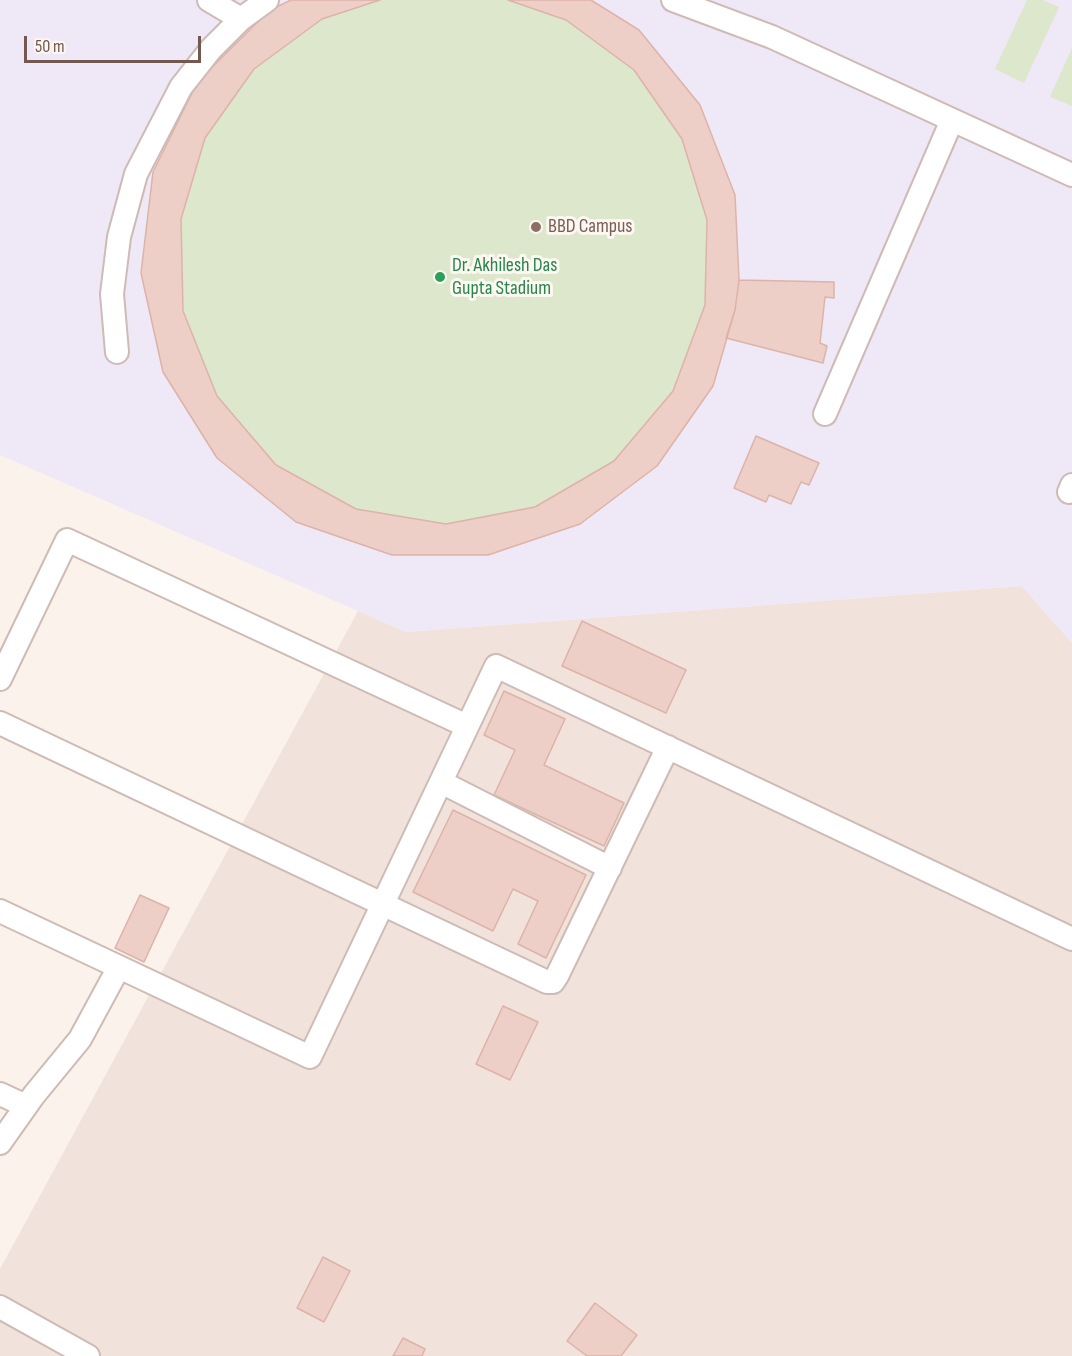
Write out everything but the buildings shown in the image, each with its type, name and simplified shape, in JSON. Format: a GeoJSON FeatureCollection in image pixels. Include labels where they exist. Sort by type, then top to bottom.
{"type":"FeatureCollection","features":[{"type":"Feature","properties":{"kind":"street"},"geometry":{"type":"LineString","coordinates":[[209,0],[241,19]]}},
{"type":"Feature","properties":{"kind":"street"},"geometry":{"type":"LineString","coordinates":[[117,352],[112,294],[119,237],[136,174],[181,87],[211,49],[241,19],[267,0]]}},
{"type":"Feature","properties":{"kind":"street"},"geometry":{"type":"LineString","coordinates":[[673,0],[772,37],[1072,175]]}},
{"type":"Feature","properties":{"kind":"street"},"geometry":{"type":"LineString","coordinates":[[825,414],[952,120]]}},
{"type":"Feature","properties":{"kind":"street"},"geometry":{"type":"LineString","coordinates":[[0,679],[67,540],[467,726]]}},
{"type":"Feature","properties":{"kind":"street"},"geometry":{"type":"LineString","coordinates":[[0,911],[310,1057],[496,666],[1072,939]]}},
{"type":"Feature","properties":{"kind":"street"},"geometry":{"type":"LineString","coordinates":[[0,723],[547,982],[553,982],[668,747]]}},
{"type":"Feature","properties":{"kind":"street"},"geometry":{"type":"LineString","coordinates":[[441,782],[610,868]]}},
{"type":"Feature","properties":{"kind":"street"},"geometry":{"type":"LineString","coordinates":[[0,1143],[80,1039],[119,967]]}},
{"type":"Feature","properties":{"kind":"street"},"geometry":{"type":"LineString","coordinates":[[0,1094],[26,1107]]}},
{"type":"Feature","properties":{"kind":"street"},"geometry":{"type":"LineString","coordinates":[[0,1307],[88,1356]]}},
{"type":"Feature","properties":{"kind":"shaded area","name":"BBD Campus"},"geometry":{"type":"Polygon","coordinates":[[[0,0],[1072,0],[1072,643],[1022,586],[406,632],[0,455],[0,0]]]}},
{"type":"Feature","properties":{"kind":"shaded area"},"geometry":{"type":"Polygon","coordinates":[[[1022,586],[1072,643],[1072,1356],[0,1356],[0,1269],[358,611],[406,632],[1022,586]]]}},
{"type":"Feature","properties":{"kind":"green space","name":"Dr. Akhilesh Das Gupta Stadium"},"geometry":{"type":"Polygon","coordinates":[[[291,0],[591,0],[639,30],[700,105],[735,195],[726,338],[713,386],[657,466],[580,524],[488,555],[392,555],[296,522],[217,458],[163,372],[153,172],[198,81],[270,10],[291,0]]]}},
{"type":"Feature","properties":{"kind":"green space"},"geometry":{"type":"Polygon","coordinates":[[[1027,0],[1043,0],[1059,7],[1024,83],[995,69],[1027,0]]]}},
{"type":"Feature","properties":{"kind":"green space"},"geometry":{"type":"Polygon","coordinates":[[[1072,48],[1072,106],[1050,97],[1072,48]]]}},
{"type":"Feature","properties":{"kind":"place","name":"BBD Campus"},"geometry":{"type":"Point","coordinates":[536,227]}},
{"type":"Feature","properties":{"kind":"place","name":"Dr. Akhilesh Das Gupta Stadium"},"geometry":{"type":"Point","coordinates":[440,277]}}]}
